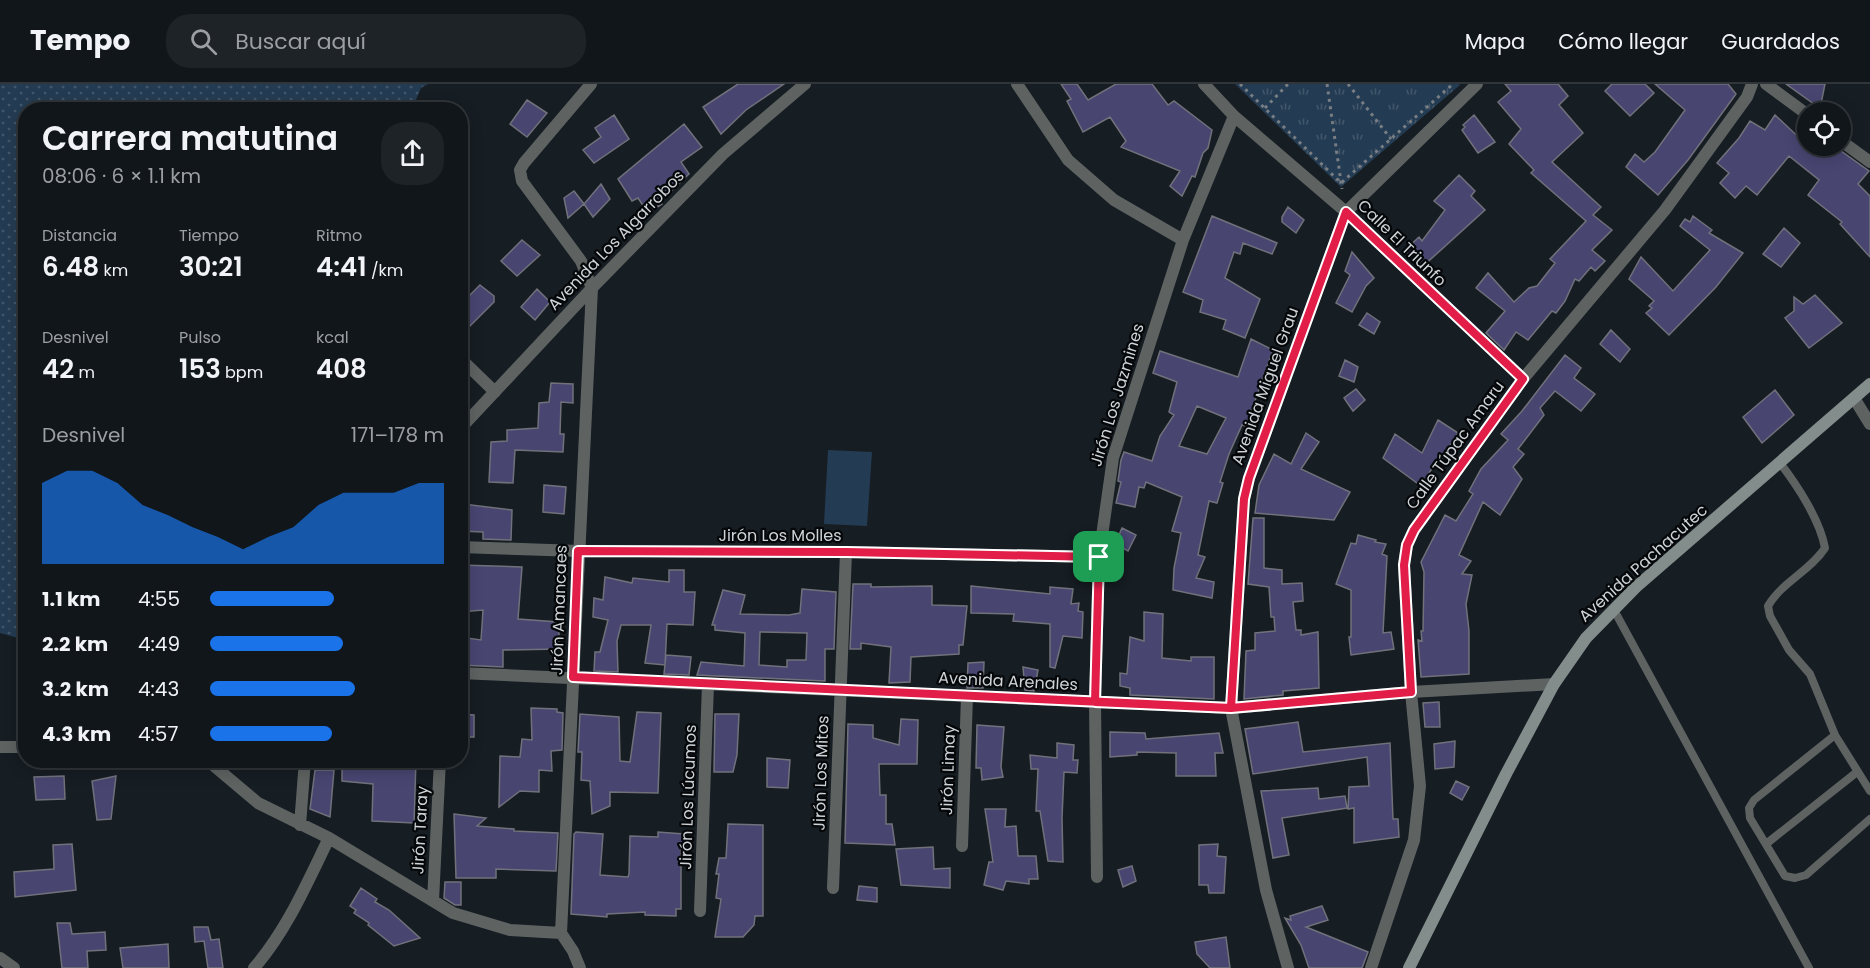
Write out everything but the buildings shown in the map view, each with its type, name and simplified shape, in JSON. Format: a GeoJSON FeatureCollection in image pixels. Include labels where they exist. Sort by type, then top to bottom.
{"type":"FeatureCollection","features":[{"type":"Feature","properties":{"kind":"main road","name":"Avenida Pachacutec"},"geometry":{"type":"LineString","coordinates":[[1409,968],[1506,774],[1554,684],[1586,638],[1636,587],[1870,384]]}},
{"type":"Feature","properties":{"kind":"street"},"geometry":{"type":"LineString","coordinates":[[591,84],[524,162],[520,170],[522,181],[582,261],[592,288]]}},
{"type":"Feature","properties":{"kind":"street","name":"Avenida Los Algarrobos"},"geometry":{"type":"LineString","coordinates":[[468,421],[592,288],[723,154],[805,84]]}},
{"type":"Feature","properties":{"kind":"street"},"geometry":{"type":"LineString","coordinates":[[1017,84],[1068,160],[1114,200],[1183,240]]}},
{"type":"Feature","properties":{"kind":"street","name":"Calle El Triunfo"},"geometry":{"type":"LineString","coordinates":[[1204,84],[1234,116],[1346,212],[1523,379]]}},
{"type":"Feature","properties":{"kind":"street","name":"Avenida Miguel Grau"},"geometry":{"type":"LineString","coordinates":[[1288,968],[1266,890],[1231,708],[1244,499],[1249,478],[1346,212],[1477,84]]}},
{"type":"Feature","properties":{"kind":"street","name":"Calle Túpac Amaru"},"geometry":{"type":"LineString","coordinates":[[1371,968],[1414,840],[1420,786],[1411,692],[1404,565],[1407,545],[1414,530],[1523,379],[1665,210],[1747,97],[1752,84]]}},
{"type":"Feature","properties":{"kind":"street"},"geometry":{"type":"LineString","coordinates":[[1766,84],[1797,107]]}},
{"type":"Feature","properties":{"kind":"street","name":"Jirón Los Jazmines"},"geometry":{"type":"LineString","coordinates":[[1097,877],[1095,702],[1099,557],[1113,458],[1183,240],[1234,116]]}},
{"type":"Feature","properties":{"kind":"street"},"geometry":{"type":"LineString","coordinates":[[1851,148],[1870,162]]}},
{"type":"Feature","properties":{"kind":"street","name":"Jirón Amancaes"},"geometry":{"type":"LineString","coordinates":[[561,933],[592,288]]}},
{"type":"Feature","properties":{"kind":"street"},"geometry":{"type":"LineString","coordinates":[[468,366],[495,392]]}},
{"type":"Feature","properties":{"kind":"street"},"geometry":{"type":"LineString","coordinates":[[1854,398],[1870,424]]}},
{"type":"Feature","properties":{"kind":"street","name":"Jirón Los Molles"},"geometry":{"type":"LineString","coordinates":[[468,547],[578,551],[846,552],[1099,557]]}},
{"type":"Feature","properties":{"kind":"street","name":"Jirón Los Mitos"},"geometry":{"type":"LineString","coordinates":[[833,888],[846,552]]}},
{"type":"Feature","properties":{"kind":"street","name":"Avenida Arenales"},"geometry":{"type":"LineString","coordinates":[[468,673],[1231,708],[1411,692],[1554,684]]}},
{"type":"Feature","properties":{"kind":"street","name":"Jirón Los Lúcumos"},"geometry":{"type":"LineString","coordinates":[[700,911],[708,684]]}},
{"type":"Feature","properties":{"kind":"street","name":"Jirón Limay"},"geometry":{"type":"LineString","coordinates":[[962,846],[967,696]]}},
{"type":"Feature","properties":{"kind":"street"},"geometry":{"type":"LineString","coordinates":[[0,747],[18,747]]}},
{"type":"Feature","properties":{"kind":"street"},"geometry":{"type":"LineString","coordinates":[[216,768],[258,803],[329,838],[453,913],[510,930],[561,933],[573,951],[580,968]]}},
{"type":"Feature","properties":{"kind":"street"},"geometry":{"type":"LineString","coordinates":[[300,825],[304,768]]}},
{"type":"Feature","properties":{"kind":"street","name":"Jirón Taray"},"geometry":{"type":"LineString","coordinates":[[433,901],[440,768]]}},
{"type":"Feature","properties":{"kind":"street"},"geometry":{"type":"LineString","coordinates":[[254,968],[268,953],[292,913],[329,838]]}},
{"type":"Feature","properties":{"kind":"street"},"geometry":{"type":"LineString","coordinates":[[0,958],[14,968]]}},
{"type":"Feature","properties":{"kind":"lane"},"geometry":{"type":"LineString","coordinates":[[1780,463],[1795,483],[1823,537],[1825,548],[1818,558],[1774,595],[1768,606],[1770,616],[1789,650],[1810,674],[1835,735],[1870,791]]}},
{"type":"Feature","properties":{"kind":"lane"},"geometry":{"type":"LineString","coordinates":[[1614,609],[1809,968]]}},
{"type":"Feature","properties":{"kind":"lane"},"geometry":{"type":"LineString","coordinates":[[1835,735],[1754,800],[1749,808],[1750,818],[1785,876],[1795,878],[1806,875],[1870,819]]}},
{"type":"Feature","properties":{"kind":"lane"},"geometry":{"type":"LineString","coordinates":[[1766,844],[1857,772]]}},
{"type":"Feature","properties":{"kind":"path"},"geometry":{"type":"LineString","coordinates":[[1240,84],[1341,183]]}},
{"type":"Feature","properties":{"kind":"path"},"geometry":{"type":"LineString","coordinates":[[1265,108],[1288,84]]}},
{"type":"Feature","properties":{"kind":"path"},"geometry":{"type":"LineString","coordinates":[[1326,84],[1346,212]]}},
{"type":"Feature","properties":{"kind":"path"},"geometry":{"type":"LineString","coordinates":[[1348,84],[1390,139]]}},
{"type":"Feature","properties":{"kind":"path"},"geometry":{"type":"LineString","coordinates":[[1341,183],[1452,84]]}},
{"type":"Feature","properties":{"kind":"green space"},"geometry":{"type":"Polygon","coordinates":[[[0,84],[428,84],[421,88],[415,102],[18,102],[18,638],[0,633],[0,84]]]}},
{"type":"Feature","properties":{"kind":"green space"},"geometry":{"type":"Polygon","coordinates":[[[1235,84],[1459,84],[1460,85],[1341,187],[1235,84]]]}},
{"type":"Feature","properties":{"kind":"green space"},"geometry":{"type":"Polygon","coordinates":[[[828,450],[872,452],[867,526],[824,524],[828,450]]]}},
{"type":"Feature","properties":{"kind":"route"},"geometry":{"type":"LineString","coordinates":[[1099,557],[846,552],[578,551],[573,677],[690,683],[1031,699],[1163,705],[1231,708],[1411,692],[1404,565],[1407,545],[1414,530],[1523,379],[1346,212],[1249,478],[1244,499],[1231,708],[1095,702],[1099,557]]}}]}
